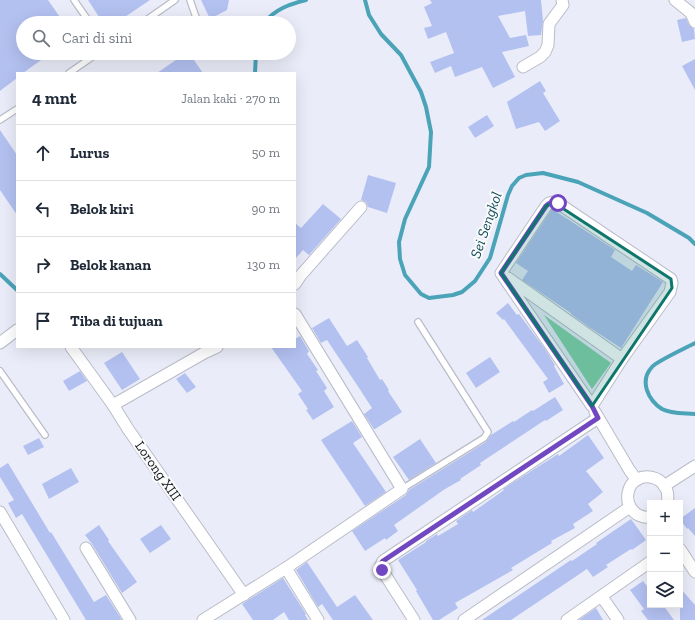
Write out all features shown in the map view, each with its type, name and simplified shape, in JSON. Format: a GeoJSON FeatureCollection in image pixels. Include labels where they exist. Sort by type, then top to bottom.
{"type":"FeatureCollection","features":[{"type":"Feature","properties":{"kind":"street"},"geometry":{"type":"LineString","coordinates":[[523,67],[540,57],[545,52],[548,45],[548,24],[563,5],[562,0]]}},
{"type":"Feature","properties":{"kind":"street"},"geometry":{"type":"LineString","coordinates":[[675,0],[691,13],[695,22]]}},
{"type":"Feature","properties":{"kind":"street"},"geometry":{"type":"LineString","coordinates":[[501,273],[546,206],[553,202],[558,203],[671,279],[672,283],[670,292],[622,359],[592,406]]}},
{"type":"Feature","properties":{"kind":"street"},"geometry":{"type":"LineString","coordinates":[[296,282],[361,208]]}},
{"type":"Feature","properties":{"kind":"street"},"geometry":{"type":"LineString","coordinates":[[501,273],[622,359]]}},
{"type":"Feature","properties":{"kind":"street"},"geometry":{"type":"LineString","coordinates":[[501,273],[592,406],[630,471],[637,480]]}},
{"type":"Feature","properties":{"kind":"street"},"geometry":{"type":"LineString","coordinates":[[203,620],[286,568],[402,489],[296,316]]}},
{"type":"Feature","properties":{"kind":"street"},"geometry":{"type":"LineString","coordinates":[[0,343],[16,331]]}},
{"type":"Feature","properties":{"kind":"street","name":"Lorong XIII"},"geometry":{"type":"LineString","coordinates":[[72,348],[113,405],[128,429],[244,595]]}},
{"type":"Feature","properties":{"kind":"street"},"geometry":{"type":"LineString","coordinates":[[113,405],[215,348]]}},
{"type":"Feature","properties":{"kind":"street"},"geometry":{"type":"LineString","coordinates":[[414,620],[382,570],[381,564],[383,561],[598,418]]}},
{"type":"Feature","properties":{"kind":"street"},"geometry":{"type":"LineString","coordinates":[[664,486],[695,466]]}},
{"type":"Feature","properties":{"kind":"street"},"geometry":{"type":"LineString","coordinates":[[647,517],[640,516],[634,513],[630,508],[627,495],[632,484],[637,480],[649,476],[660,481],[667,492],[667,500]]}},
{"type":"Feature","properties":{"kind":"street"},"geometry":{"type":"LineString","coordinates":[[464,620],[630,508]]}},
{"type":"Feature","properties":{"kind":"street"},"geometry":{"type":"LineString","coordinates":[[0,512],[64,620]]}},
{"type":"Feature","properties":{"kind":"street"},"geometry":{"type":"LineString","coordinates":[[86,548],[130,620]]}},
{"type":"Feature","properties":{"kind":"street"},"geometry":{"type":"LineString","coordinates":[[683,554],[695,572]]}},
{"type":"Feature","properties":{"kind":"street"},"geometry":{"type":"LineString","coordinates":[[567,620],[647,564]]}},
{"type":"Feature","properties":{"kind":"street"},"geometry":{"type":"LineString","coordinates":[[286,568],[318,620]]}},
{"type":"Feature","properties":{"kind":"street"},"geometry":{"type":"LineString","coordinates":[[602,597],[618,620]]}},
{"type":"Feature","properties":{"kind":"lane"},"geometry":{"type":"LineString","coordinates":[[74,0],[85,16]]}},
{"type":"Feature","properties":{"kind":"lane"},"geometry":{"type":"LineString","coordinates":[[152,16],[175,0]]}},
{"type":"Feature","properties":{"kind":"lane"},"geometry":{"type":"LineString","coordinates":[[190,0],[196,16]]}},
{"type":"Feature","properties":{"kind":"lane"},"geometry":{"type":"LineString","coordinates":[[70,72],[88,60]]}},
{"type":"Feature","properties":{"kind":"lane"},"geometry":{"type":"LineString","coordinates":[[0,120],[16,110]]}},
{"type":"Feature","properties":{"kind":"lane"},"geometry":{"type":"LineString","coordinates":[[402,489],[484,438],[488,432],[418,322]]}},
{"type":"Feature","properties":{"kind":"lane"},"geometry":{"type":"LineString","coordinates":[[0,371],[45,435]]}},
{"type":"Feature","properties":{"kind":"highlighted area"},"geometry":{"type":"Polygon","coordinates":[[[553,202],[671,279],[672,288],[592,406],[501,273],[546,206],[553,202]]]}},
{"type":"Feature","properties":{"kind":"green space"},"geometry":{"type":"Polygon","coordinates":[[[544,315],[611,363],[592,389],[544,315]]]}},
{"type":"Feature","properties":{"kind":"building"},"geometry":{"type":"Polygon","coordinates":[[[0,0],[48,0],[59,16],[16,16],[16,60],[41,60],[24,72],[16,72],[16,79],[0,91],[0,0]]]}},
{"type":"Feature","properties":{"kind":"building"},"geometry":{"type":"Polygon","coordinates":[[[88,0],[150,0],[126,16],[98,16],[88,0]]]}},
{"type":"Feature","properties":{"kind":"building"},"geometry":{"type":"Polygon","coordinates":[[[201,0],[229,0],[227,10],[216,16],[209,16],[201,0]]]}},
{"type":"Feature","properties":{"kind":"building"},"geometry":{"type":"Polygon","coordinates":[[[430,0],[541,0],[543,21],[541,35],[528,36],[525,11],[498,16],[510,38],[526,35],[529,46],[502,52],[515,77],[493,88],[482,67],[455,77],[451,66],[435,73],[430,62],[454,53],[446,32],[428,39],[424,28],[432,26],[424,7],[432,3],[430,0]]]}},
{"type":"Feature","properties":{"kind":"building"},"geometry":{"type":"Polygon","coordinates":[[[686,18],[689,25],[694,29],[695,39],[682,42],[677,20],[686,18]]]}},
{"type":"Feature","properties":{"kind":"building"},"geometry":{"type":"Polygon","coordinates":[[[695,59],[695,90],[682,66],[695,59]]]}},
{"type":"Feature","properties":{"kind":"building"},"geometry":{"type":"Polygon","coordinates":[[[176,60],[194,60],[202,72],[158,72],[176,60]]]}},
{"type":"Feature","properties":{"kind":"building"},"geometry":{"type":"Polygon","coordinates":[[[540,81],[546,91],[543,93],[560,121],[545,131],[539,122],[516,129],[507,102],[540,81]]]}},
{"type":"Feature","properties":{"kind":"building"},"geometry":{"type":"Polygon","coordinates":[[[487,115],[494,126],[475,138],[468,127],[487,115]]]}},
{"type":"Feature","properties":{"kind":"building"},"geometry":{"type":"Polygon","coordinates":[[[0,130],[16,154],[16,214],[0,190],[0,130]]]}},
{"type":"Feature","properties":{"kind":"building"},"geometry":{"type":"Polygon","coordinates":[[[368,175],[396,183],[387,213],[368,207],[366,202],[361,200],[368,175]]]}},
{"type":"Feature","properties":{"kind":"building"},"geometry":{"type":"Polygon","coordinates":[[[323,204],[341,219],[309,255],[303,250],[296,258],[296,224],[301,228],[323,204]]]}},
{"type":"Feature","properties":{"kind":"building"},"geometry":{"type":"Polygon","coordinates":[[[552,209],[615,250],[611,257],[632,271],[636,265],[663,282],[621,348],[522,280],[528,271],[516,263],[552,209]]]}},
{"type":"Feature","properties":{"kind":"building"},"geometry":{"type":"Polygon","coordinates":[[[508,303],[517,315],[519,314],[545,349],[564,384],[549,393],[543,382],[548,379],[504,319],[503,320],[496,313],[508,303]]]}},
{"type":"Feature","properties":{"kind":"building"},"geometry":{"type":"Polygon","coordinates":[[[329,318],[347,346],[357,340],[380,380],[382,379],[402,412],[375,429],[364,414],[372,408],[327,340],[321,343],[312,328],[329,318]]]}},
{"type":"Feature","properties":{"kind":"building"},"geometry":{"type":"Polygon","coordinates":[[[300,336],[309,351],[307,354],[318,370],[316,371],[327,388],[324,391],[334,407],[313,420],[298,394],[302,391],[272,348],[296,348],[296,338],[300,336]]]}},
{"type":"Feature","properties":{"kind":"building"},"geometry":{"type":"Polygon","coordinates":[[[122,352],[140,379],[122,390],[104,363],[122,352]]]}},
{"type":"Feature","properties":{"kind":"building"},"geometry":{"type":"Polygon","coordinates":[[[490,357],[500,372],[476,388],[466,373],[490,357]]]}},
{"type":"Feature","properties":{"kind":"building"},"geometry":{"type":"Polygon","coordinates":[[[80,371],[87,381],[69,391],[63,381],[80,371]]]}},
{"type":"Feature","properties":{"kind":"building"},"geometry":{"type":"Polygon","coordinates":[[[185,373],[196,387],[187,393],[176,379],[185,373]]]}},
{"type":"Feature","properties":{"kind":"building"},"geometry":{"type":"Polygon","coordinates":[[[555,397],[563,410],[546,421],[545,420],[480,463],[481,465],[460,479],[461,480],[445,489],[394,525],[398,531],[386,540],[385,538],[365,551],[352,531],[406,495],[409,490],[486,442],[491,435],[555,397]]]}},
{"type":"Feature","properties":{"kind":"building"},"geometry":{"type":"Polygon","coordinates":[[[352,421],[362,437],[353,443],[386,492],[365,506],[321,440],[352,421]]]}},
{"type":"Feature","properties":{"kind":"building"},"geometry":{"type":"Polygon","coordinates":[[[588,435],[604,458],[586,471],[603,492],[588,504],[593,511],[573,524],[575,528],[551,541],[552,543],[511,568],[513,570],[455,603],[458,608],[439,620],[433,620],[416,591],[417,590],[398,560],[437,534],[438,536],[458,524],[456,521],[472,510],[473,512],[504,490],[503,489],[558,454],[559,456],[588,435]]]}},
{"type":"Feature","properties":{"kind":"building"},"geometry":{"type":"Polygon","coordinates":[[[39,438],[44,447],[28,455],[23,446],[39,438]]]}},
{"type":"Feature","properties":{"kind":"building"},"geometry":{"type":"Polygon","coordinates":[[[420,439],[436,463],[409,480],[393,457],[420,439]]]}},
{"type":"Feature","properties":{"kind":"building"},"geometry":{"type":"Polygon","coordinates":[[[8,463],[94,602],[106,595],[122,620],[86,620],[22,514],[16,518],[8,503],[14,500],[0,477],[0,468],[8,463]]]}},
{"type":"Feature","properties":{"kind":"building"},"geometry":{"type":"Polygon","coordinates":[[[71,468],[79,482],[49,499],[42,484],[71,468]]]}},
{"type":"Feature","properties":{"kind":"building"},"geometry":{"type":"Polygon","coordinates":[[[695,508],[695,536],[683,523],[683,517],[695,508]]]}},
{"type":"Feature","properties":{"kind":"building"},"geometry":{"type":"Polygon","coordinates":[[[631,519],[646,540],[606,565],[608,567],[593,577],[587,569],[511,620],[482,620],[571,560],[572,561],[631,519]]]}},
{"type":"Feature","properties":{"kind":"building"},"geometry":{"type":"Polygon","coordinates":[[[99,525],[109,540],[108,541],[137,582],[122,593],[85,535],[99,525]]]}},
{"type":"Feature","properties":{"kind":"building"},"geometry":{"type":"Polygon","coordinates":[[[161,525],[171,539],[150,553],[140,539],[161,525]]]}},
{"type":"Feature","properties":{"kind":"building"},"geometry":{"type":"Polygon","coordinates":[[[307,562],[337,607],[355,595],[373,620],[333,620],[322,604],[318,607],[296,570],[307,562]]]}},
{"type":"Feature","properties":{"kind":"building"},"geometry":{"type":"Polygon","coordinates":[[[283,578],[306,614],[305,615],[308,620],[289,620],[284,612],[273,620],[253,620],[242,604],[283,578]]]}},
{"type":"Feature","properties":{"kind":"building"},"geometry":{"type":"Polygon","coordinates":[[[643,581],[647,586],[647,608],[665,608],[674,620],[648,620],[641,611],[644,609],[630,590],[643,581]]]}},
{"type":"Feature","properties":{"kind":"building"},"geometry":{"type":"Polygon","coordinates":[[[683,591],[695,605],[695,620],[680,620],[680,608],[683,608],[683,591]]]}},
{"type":"Feature","properties":{"kind":"building"},"geometry":{"type":"Polygon","coordinates":[[[596,608],[603,620],[579,620],[596,608]]]}},
{"type":"Feature","properties":{"kind":"waterway","name":"Sei Sengkol"},"geometry":{"type":"LineString","coordinates":[[270,16],[294,3],[306,0]]}},
{"type":"Feature","properties":{"kind":"waterway","name":"Sei Sengkol"},"geometry":{"type":"LineString","coordinates":[[365,0],[369,15],[381,34],[401,55],[421,92],[426,107],[431,132],[429,167],[405,219],[399,242],[400,259],[405,275],[421,294],[429,298],[453,295],[462,292],[475,281],[490,258],[512,186],[519,178],[526,175],[543,173],[578,182],[647,213],[689,238],[695,244]]}},
{"type":"Feature","properties":{"kind":"waterway","name":"Sei Sengkol"},"geometry":{"type":"LineString","coordinates":[[255,72],[256,60]]}},
{"type":"Feature","properties":{"kind":"waterway","name":"Sei Sengkol"},"geometry":{"type":"LineString","coordinates":[[0,274],[16,289]]}},
{"type":"Feature","properties":{"kind":"waterway","name":"Sei Sengkol"},"geometry":{"type":"LineString","coordinates":[[695,343],[655,364],[648,372],[646,378],[649,395],[662,409],[673,413],[695,414]]}},
{"type":"Feature","properties":{"kind":"route"},"geometry":{"type":"LineString","coordinates":[[382,570],[381,564],[383,561],[598,418],[592,406],[501,273],[546,206],[553,202],[558,203]]}}]}
